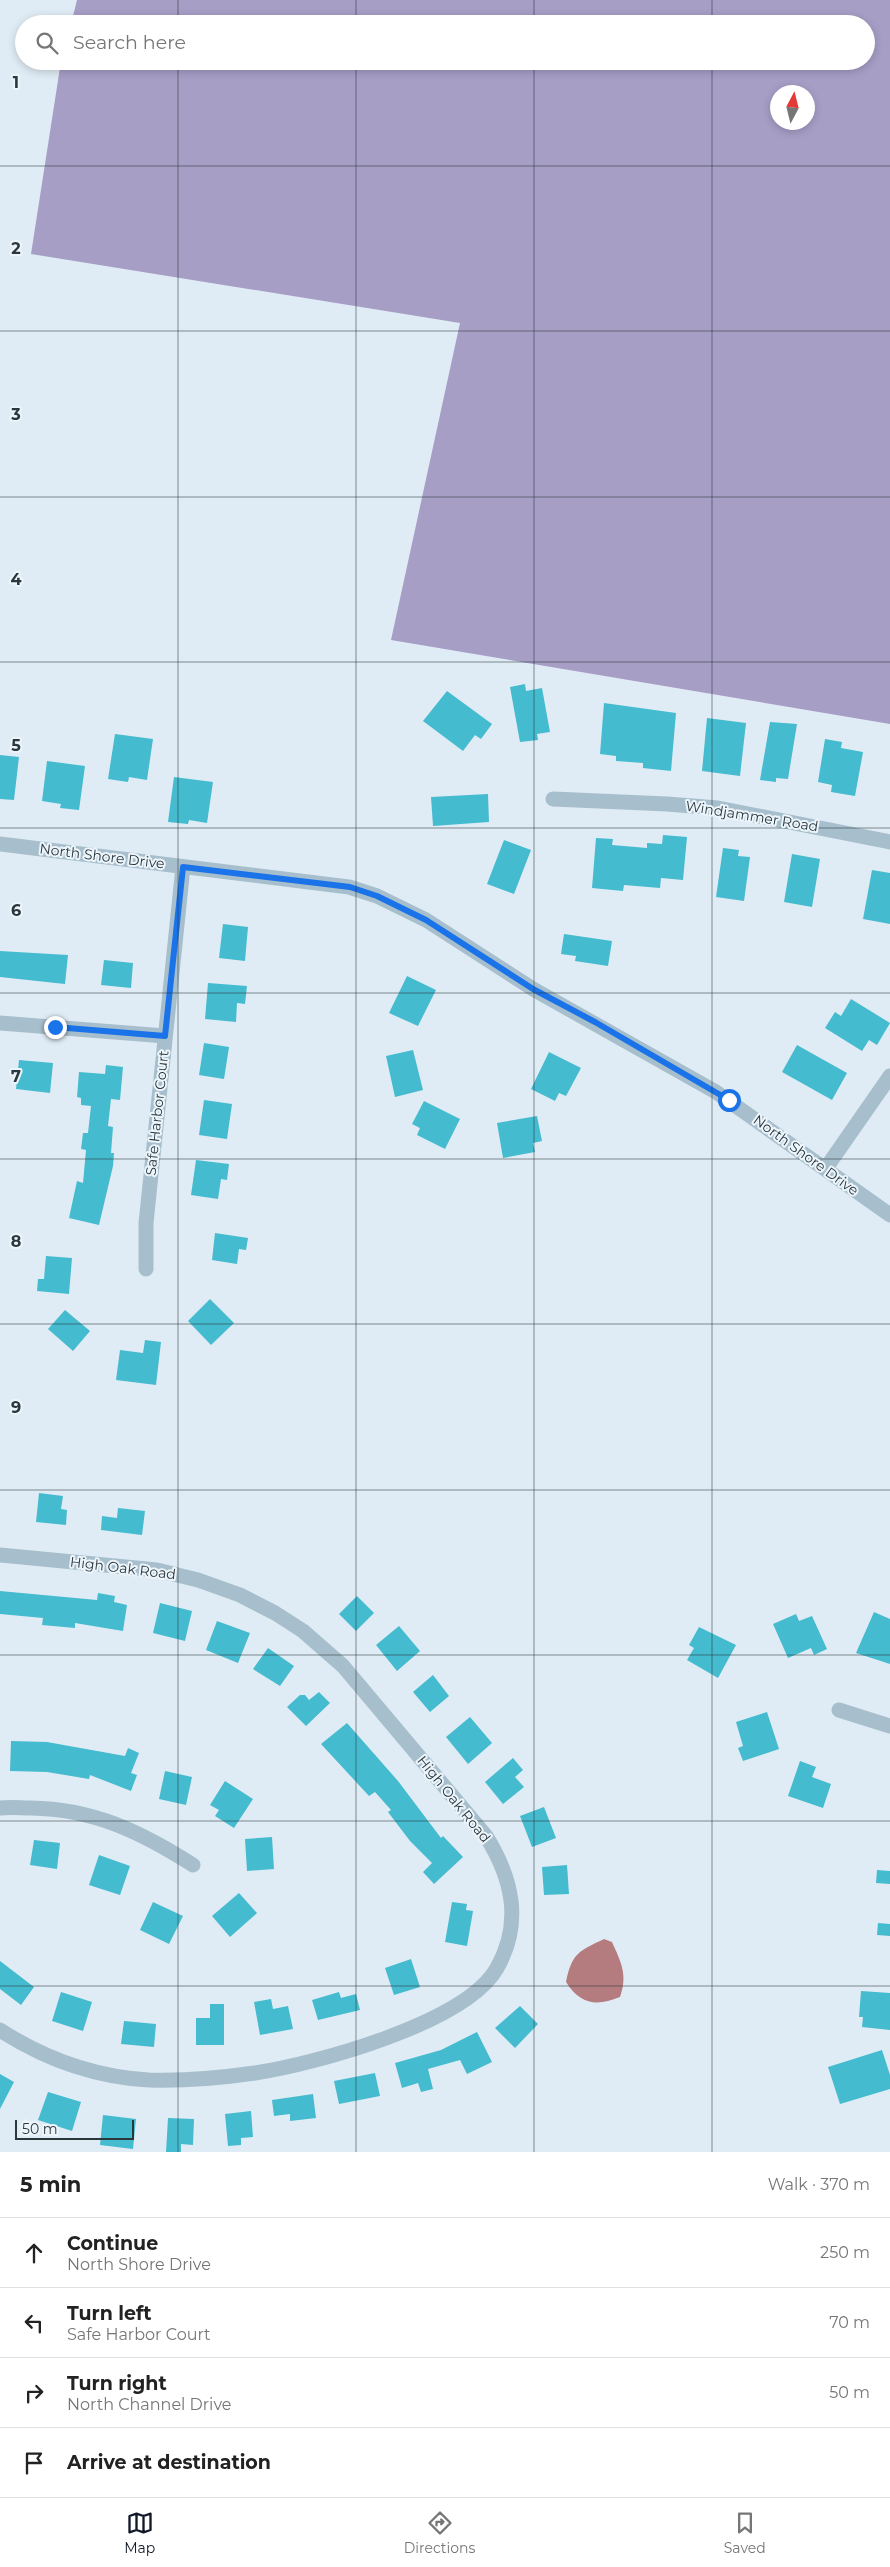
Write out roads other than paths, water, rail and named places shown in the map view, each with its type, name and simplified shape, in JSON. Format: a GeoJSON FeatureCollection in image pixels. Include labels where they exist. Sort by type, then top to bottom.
{"type":"FeatureCollection","features":[{"type":"Feature","properties":{"kind":"street","name":"Windjammer Road"},"geometry":{"type":"LineString","coordinates":[[553,799],[718,808],[890,842]]}},
{"type":"Feature","properties":{"kind":"street","name":"North Shore Drive"},"geometry":{"type":"LineString","coordinates":[[0,844],[350,887],[377,896],[426,920],[533,989],[716,1092],[890,1215]]}},
{"type":"Feature","properties":{"kind":"street","name":"Safe Harbor Court"},"geometry":{"type":"LineString","coordinates":[[146,1269],[146,1222],[183,867]]}},
{"type":"Feature","properties":{"kind":"street"},"geometry":{"type":"LineString","coordinates":[[0,1022],[165,1036]]}},
{"type":"Feature","properties":{"kind":"street"},"geometry":{"type":"LineString","coordinates":[[826,1168],[890,1076]]}},
{"type":"Feature","properties":{"kind":"street","name":"High Oak Road"},"geometry":{"type":"LineString","coordinates":[[0,1555],[157,1570],[190,1578],[240,1595],[303,1631],[343,1666],[486,1836],[501,1861],[509,1881],[511,1904],[511,1926],[506,1947],[496,1969],[461,2003],[432,2019],[319,2058],[256,2073],[204,2080],[148,2080],[103,2073],[68,2064],[25,2046],[0,2030]]}},
{"type":"Feature","properties":{"kind":"street"},"geometry":{"type":"LineString","coordinates":[[839,1710],[890,1726]]}},
{"type":"Feature","properties":{"kind":"street"},"geometry":{"type":"LineString","coordinates":[[0,1808],[45,1808],[87,1814],[125,1827],[193,1865]]}}]}
